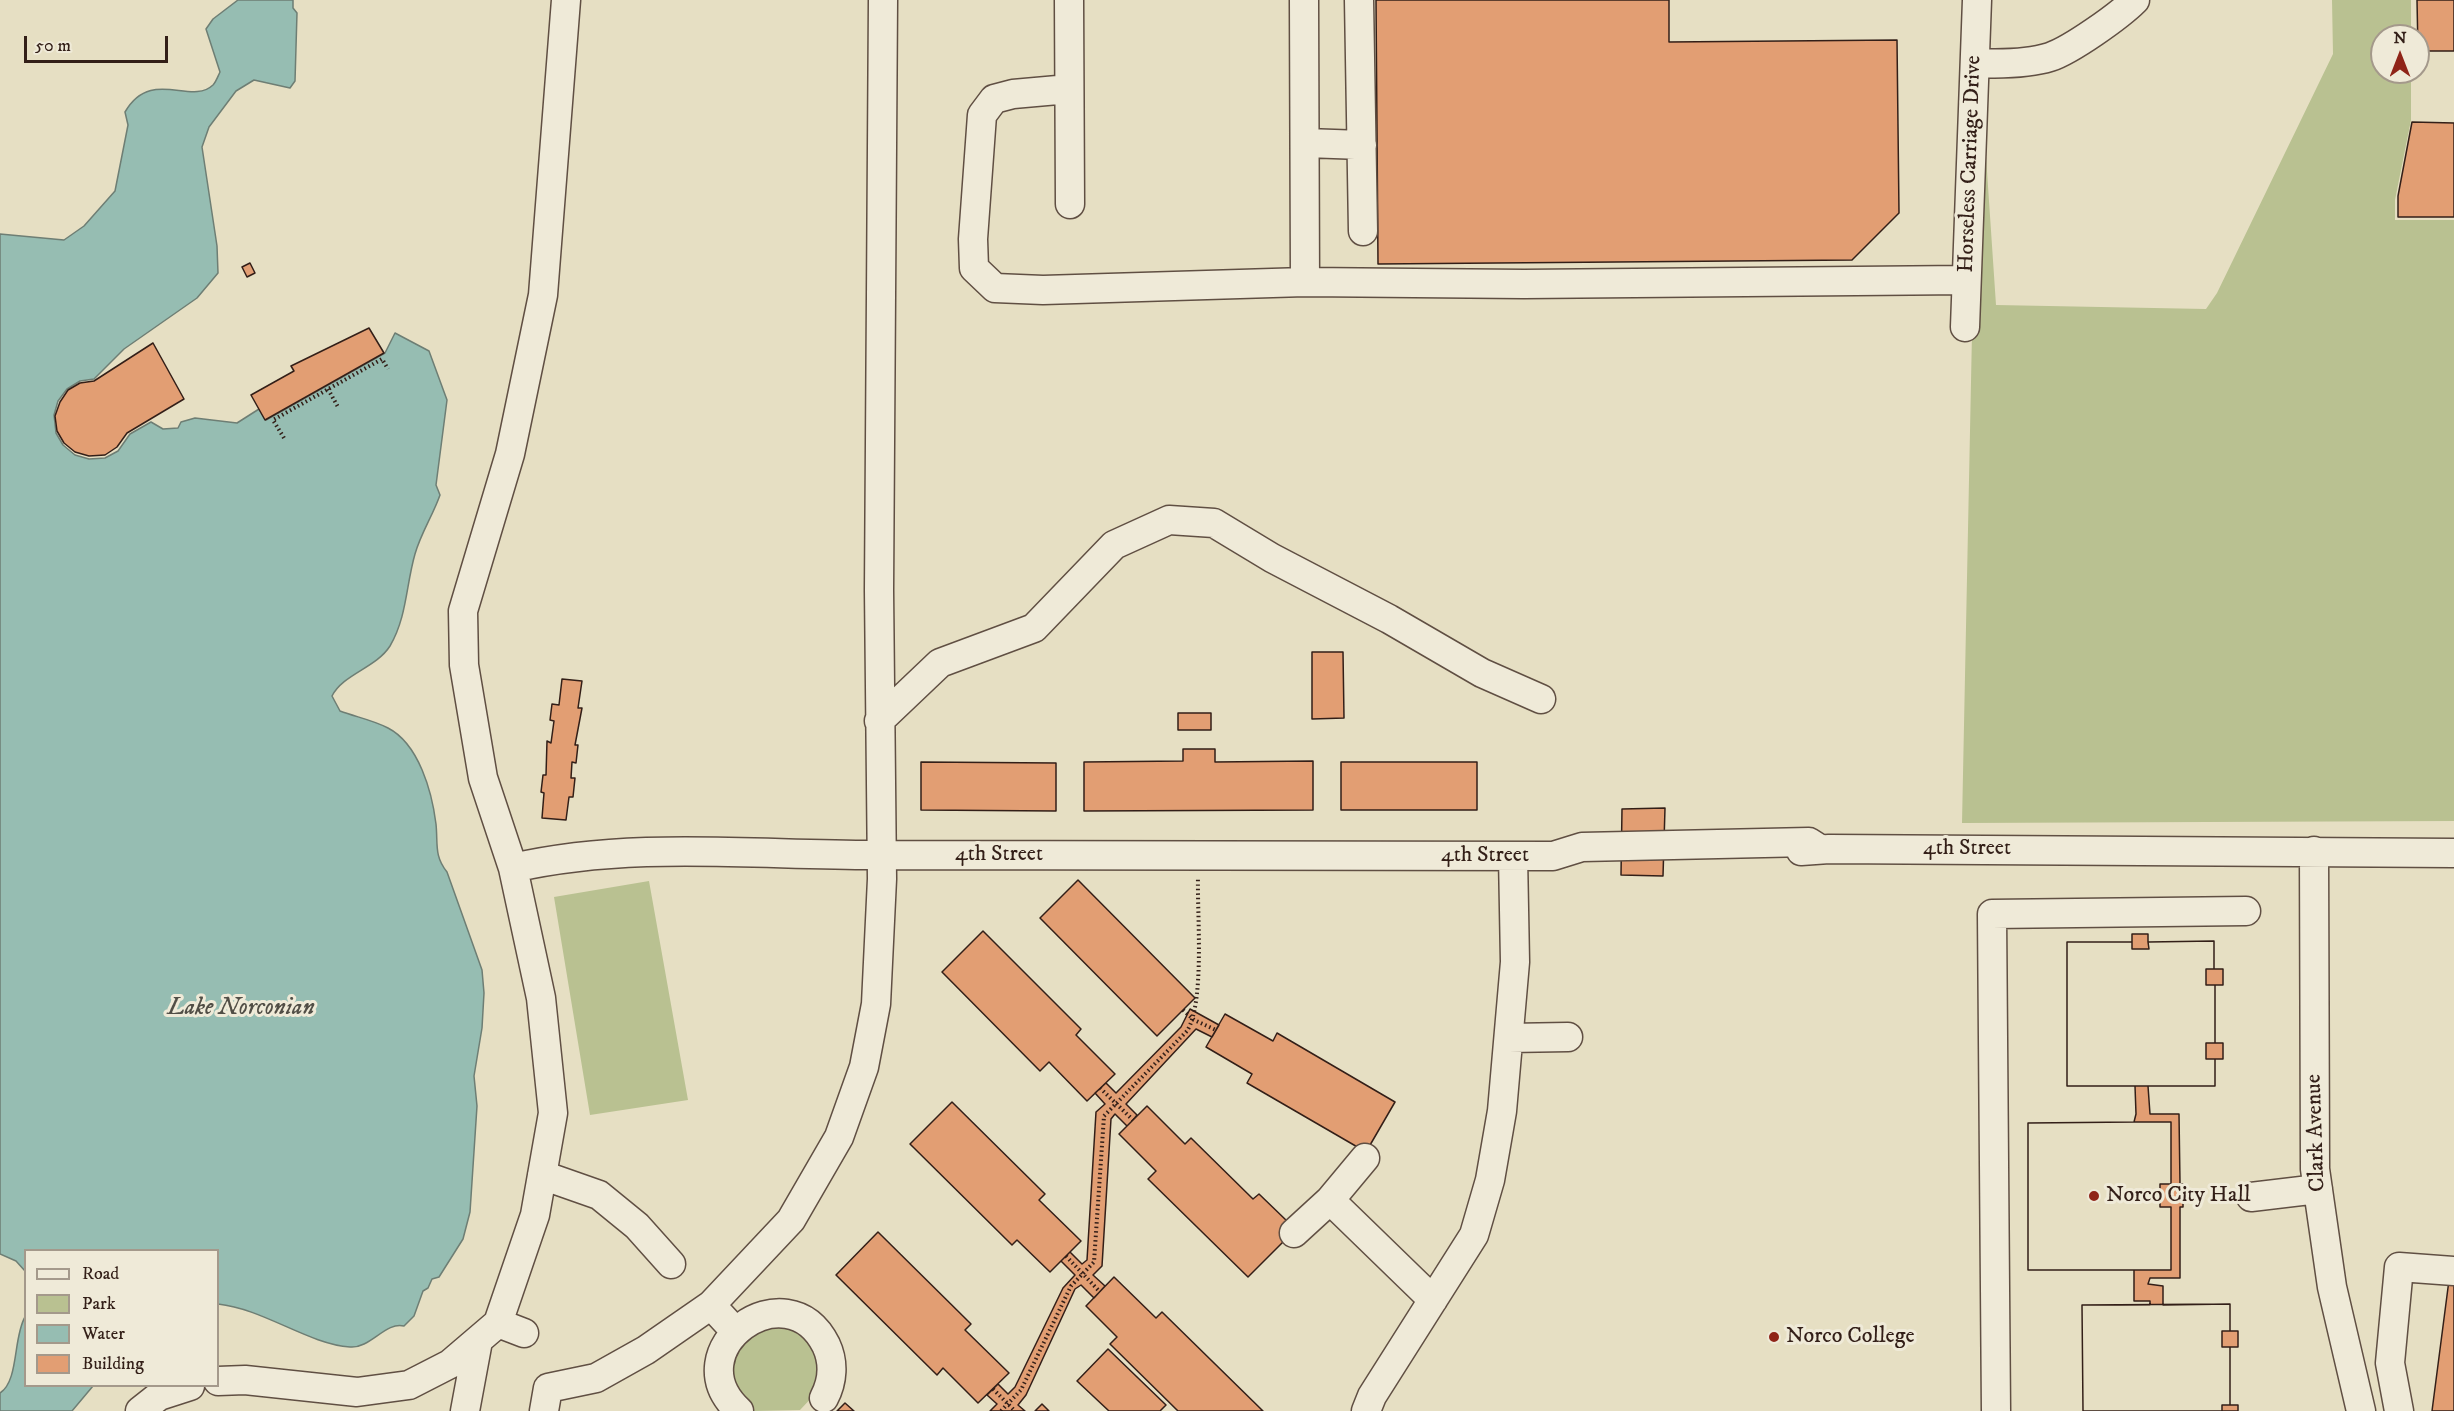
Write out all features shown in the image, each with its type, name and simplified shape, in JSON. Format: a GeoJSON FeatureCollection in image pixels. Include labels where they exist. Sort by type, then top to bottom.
{"type":"FeatureCollection","features":[{"type":"Feature","properties":{"kind":"street"},"geometry":{"type":"LineString","coordinates":[[465,1411],[488,1332],[535,1215],[554,1113],[542,998],[513,868],[483,778],[464,665],[463,610],[510,454],[543,295],[566,0]]}},
{"type":"Feature","properties":{"kind":"street"},"geometry":{"type":"LineString","coordinates":[[544,1411],[548,1388],[596,1378],[646,1350],[711,1305],[791,1220],[839,1137],[864,1067],[876,1004],[881,855],[879,721],[883,0]]}},
{"type":"Feature","properties":{"kind":"street"},"geometry":{"type":"LineString","coordinates":[[1069,0],[1070,204]]}},
{"type":"Feature","properties":{"kind":"street"},"geometry":{"type":"LineString","coordinates":[[1304,0],[1305,282]]}},
{"type":"Feature","properties":{"kind":"street"},"geometry":{"type":"LineString","coordinates":[[1359,0],[1363,231]]}},
{"type":"Feature","properties":{"kind":"street","name":"Horseless Carriage Drive"},"geometry":{"type":"LineString","coordinates":[[1965,327],[1977,0]]}},
{"type":"Feature","properties":{"kind":"street"},"geometry":{"type":"LineString","coordinates":[[1976,63],[2002,64],[2051,57],[2118,16],[2135,0]]}},
{"type":"Feature","properties":{"kind":"street"},"geometry":{"type":"LineString","coordinates":[[1070,89],[1013,94],[994,99],[982,115],[973,239],[974,268],[995,288],[1043,290],[1305,282],[1524,284],[1966,280]]}},
{"type":"Feature","properties":{"kind":"street"},"geometry":{"type":"LineString","coordinates":[[1306,143],[1362,145]]}},
{"type":"Feature","properties":{"kind":"street"},"geometry":{"type":"LineString","coordinates":[[879,721],[940,663],[1034,628],[1114,545],[1169,519],[1214,523],[1272,558],[1389,618],[1482,673],[1541,699]]}},
{"type":"Feature","properties":{"kind":"street","name":"4th Street"},"geometry":{"type":"LineString","coordinates":[[513,868],[548,860],[613,852],[881,855],[1553,856],[1582,847],[1623,828],[1644,827],[1754,827],[1815,845],[2454,853]]}},
{"type":"Feature","properties":{"kind":"street"},"geometry":{"type":"LineString","coordinates":[[1553,856],[1642,859],[1768,856],[1815,845]]}},
{"type":"Feature","properties":{"kind":"street","name":"Clark Avenue"},"geometry":{"type":"LineString","coordinates":[[2314,851],[2315,1157],[2332,1287],[2361,1411]]}},
{"type":"Feature","properties":{"kind":"street"},"geometry":{"type":"LineString","coordinates":[[1366,1411],[1372,1396],[1474,1235],[1490,1180],[1500,1122],[1515,962],[1513,856]]}},
{"type":"Feature","properties":{"kind":"street"},"geometry":{"type":"LineString","coordinates":[[1996,1411],[1992,914],[2246,911]]}},
{"type":"Feature","properties":{"kind":"street"},"geometry":{"type":"LineString","coordinates":[[1509,1038],[1568,1037]]}},
{"type":"Feature","properties":{"kind":"street"},"geometry":{"type":"LineString","coordinates":[[1294,1233],[1330,1200],[1365,1158]]}},
{"type":"Feature","properties":{"kind":"street"},"geometry":{"type":"LineString","coordinates":[[542,1175],[599,1195],[637,1226],[671,1264]]}},
{"type":"Feature","properties":{"kind":"street"},"geometry":{"type":"LineString","coordinates":[[2251,1197],[2318,1188]]}},
{"type":"Feature","properties":{"kind":"street"},"geometry":{"type":"LineString","coordinates":[[1330,1200],[1433,1300]]}},
{"type":"Feature","properties":{"kind":"street"},"geometry":{"type":"LineString","coordinates":[[2399,1411],[2390,1363],[2399,1267],[2454,1271]]}},
{"type":"Feature","properties":{"kind":"street"},"geometry":{"type":"LineString","coordinates":[[711,1305],[735,1331]]}},
{"type":"Feature","properties":{"kind":"street"},"geometry":{"type":"LineString","coordinates":[[739,1411],[724,1391],[720,1375],[720,1359],[725,1344],[735,1331],[759,1316],[773,1313],[788,1314],[813,1328],[829,1351],[832,1365],[831,1380],[824,1398]]}},
{"type":"Feature","properties":{"kind":"street"},"geometry":{"type":"LineString","coordinates":[[219,1381],[245,1380],[357,1392],[409,1385],[450,1364],[488,1332],[524,1333]]}},
{"type":"Feature","properties":{"kind":"street"},"geometry":{"type":"LineString","coordinates":[[450,1364],[456,1411]]}},
{"type":"Feature","properties":{"kind":"street"},"geometry":{"type":"LineString","coordinates":[[140,1411],[159,1396],[179,1396]]}},
{"type":"Feature","properties":{"kind":"path"},"geometry":{"type":"LineString","coordinates":[[284,438],[273,420],[382,359],[388,369]]}},
{"type":"Feature","properties":{"kind":"path"},"geometry":{"type":"LineString","coordinates":[[328,389],[338,407]]}},
{"type":"Feature","properties":{"kind":"path"},"geometry":{"type":"LineString","coordinates":[[1001,1411],[1021,1390],[1071,1286],[1094,1262],[1104,1116],[1194,1020],[1197,975],[1198,856]]}},
{"type":"Feature","properties":{"kind":"path"},"geometry":{"type":"LineString","coordinates":[[1183,1010],[1194,1020],[1216,1030]]}},
{"type":"Feature","properties":{"kind":"path"},"geometry":{"type":"LineString","coordinates":[[1100,1088],[1133,1120]]}},
{"type":"Feature","properties":{"kind":"path"},"geometry":{"type":"LineString","coordinates":[[1066,1256],[1100,1292]]}},
{"type":"Feature","properties":{"kind":"path"},"geometry":{"type":"LineString","coordinates":[[993,1389],[1015,1411]]}},
{"type":"Feature","properties":{"kind":"green space"},"geometry":{"type":"Polygon","coordinates":[[[2332,0],[2411,0],[2411,24],[2370,24],[2370,84],[2411,84],[2411,120],[2395,200],[2395,220],[2454,220],[2454,821],[1962,823],[1972,333],[1983,112],[1996,305],[2206,309],[2217,293],[2333,54],[2332,0]]]}},
{"type":"Feature","properties":{"kind":"green space"},"geometry":{"type":"Polygon","coordinates":[[[649,881],[688,1100],[590,1115],[554,897],[649,881]]]}},
{"type":"Feature","properties":{"kind":"green space"},"geometry":{"type":"Polygon","coordinates":[[[761,1326],[797,1328],[821,1356],[817,1392],[800,1410],[755,1411],[744,1403],[730,1372],[731,1360],[761,1326]]]}},
{"type":"Feature","properties":{"kind":"water","name":"Lake Norconian"},"geometry":{"type":"Polygon","coordinates":[[[238,0],[293,0],[293,8],[297,13],[295,81],[290,88],[254,80],[236,91],[209,127],[202,147],[217,246],[218,273],[197,298],[124,349],[94,379],[80,381],[67,389],[58,401],[54,415],[56,433],[63,445],[75,455],[89,459],[105,458],[118,451],[130,434],[151,422],[163,429],[178,428],[181,422],[195,418],[237,423],[259,409],[266,420],[385,353],[395,333],[429,351],[447,400],[436,485],[440,495],[415,554],[396,635],[384,654],[344,682],[332,696],[340,711],[382,725],[399,735],[416,757],[431,798],[438,855],[447,872],[482,970],[484,993],[482,1028],[474,1076],[477,1106],[470,1212],[463,1239],[439,1277],[432,1279],[428,1288],[423,1291],[414,1316],[404,1326],[391,1327],[364,1344],[350,1347],[318,1340],[252,1312],[219,1304],[219,1249],[24,1249],[24,1270],[16,1261],[0,1254],[0,234],[64,240],[84,226],[115,191],[128,125],[125,112],[135,99],[158,89],[194,92],[204,90],[216,81],[220,72],[206,29],[213,19],[238,0]]]}},
{"type":"Feature","properties":{"kind":"water"},"geometry":{"type":"Polygon","coordinates":[[[24,1319],[24,1387],[92,1387],[72,1411],[0,1411],[0,1393],[10,1379],[24,1319]]]}},
{"type":"Feature","properties":{"kind":"building"},"geometry":{"type":"Polygon","coordinates":[[[1376,0],[1669,0],[1669,42],[1897,40],[1899,213],[1852,260],[1378,264],[1376,0]]]}},
{"type":"Feature","properties":{"kind":"building"},"geometry":{"type":"Polygon","coordinates":[[[2417,0],[2454,0],[2454,51],[2430,51],[2430,24],[2417,24],[2417,0]]]}},
{"type":"Feature","properties":{"kind":"building"},"geometry":{"type":"Polygon","coordinates":[[[2412,122],[2454,123],[2454,217],[2398,217],[2398,196],[2412,122]]]}},
{"type":"Feature","properties":{"kind":"building"},"geometry":{"type":"Polygon","coordinates":[[[250,263],[255,273],[247,277],[242,267],[250,263]]]}},
{"type":"Feature","properties":{"kind":"building"},"geometry":{"type":"Polygon","coordinates":[[[369,328],[384,353],[265,420],[251,395],[294,371],[291,366],[369,328]]]}},
{"type":"Feature","properties":{"kind":"building"},"geometry":{"type":"Polygon","coordinates":[[[153,343],[184,399],[127,433],[117,447],[105,455],[89,456],[75,452],[64,443],[57,431],[55,416],[68,390],[80,383],[94,381],[153,343]]]}},
{"type":"Feature","properties":{"kind":"building"},"geometry":{"type":"Polygon","coordinates":[[[1312,652],[1343,652],[1344,718],[1312,719],[1312,652]]]}},
{"type":"Feature","properties":{"kind":"building"},"geometry":{"type":"Polygon","coordinates":[[[562,679],[582,681],[578,708],[582,708],[575,745],[578,745],[576,763],[572,762],[571,778],[575,778],[573,797],[569,797],[566,820],[542,818],[544,793],[541,792],[543,775],[546,775],[547,741],[551,743],[554,721],[550,720],[552,704],[559,705],[562,679]]]}},
{"type":"Feature","properties":{"kind":"building"},"geometry":{"type":"Polygon","coordinates":[[[1178,713],[1211,713],[1211,730],[1178,730],[1178,713]]]}},
{"type":"Feature","properties":{"kind":"building"},"geometry":{"type":"Polygon","coordinates":[[[1183,749],[1215,749],[1215,762],[1313,761],[1313,810],[1084,811],[1084,762],[1183,761],[1183,749]]]}},
{"type":"Feature","properties":{"kind":"building"},"geometry":{"type":"Polygon","coordinates":[[[921,762],[1056,763],[1056,811],[921,810],[921,762]]]}},
{"type":"Feature","properties":{"kind":"building"},"geometry":{"type":"Polygon","coordinates":[[[1341,762],[1477,762],[1477,810],[1341,810],[1341,762]]]}},
{"type":"Feature","properties":{"kind":"building"},"geometry":{"type":"Polygon","coordinates":[[[1665,808],[1663,876],[1621,875],[1622,809],[1665,808]]]}},
{"type":"Feature","properties":{"kind":"building"},"geometry":{"type":"Polygon","coordinates":[[[1078,880],[1195,998],[1157,1036],[1040,918],[1078,880]]]}},
{"type":"Feature","properties":{"kind":"building"},"geometry":{"type":"Polygon","coordinates":[[[983,931],[1081,1029],[1076,1035],[1115,1074],[1087,1101],[1049,1062],[1040,1071],[942,972],[983,931]]]}},
{"type":"Feature","properties":{"kind":"building"},"geometry":{"type":"Polygon","coordinates":[[[2132,934],[2148,934],[2148,942],[2214,941],[2214,969],[2223,969],[2223,985],[2215,985],[2215,1043],[2223,1043],[2223,1059],[2215,1059],[2215,1086],[2148,1086],[2150,1114],[2179,1114],[2180,1184],[2183,1184],[2183,1207],[2180,1207],[2180,1278],[2150,1278],[2148,1284],[2163,1286],[2163,1305],[2230,1304],[2230,1331],[2238,1331],[2238,1347],[2230,1347],[2230,1405],[2238,1405],[2238,1411],[2083,1411],[2082,1305],[2150,1305],[2150,1301],[2134,1301],[2134,1270],[2028,1270],[2028,1123],[2134,1122],[2136,1114],[2135,1086],[2067,1086],[2067,942],[2132,942],[2132,934]]]}},
{"type":"Feature","properties":{"kind":"building"},"geometry":{"type":"Polygon","coordinates":[[[2214,941],[2214,969],[2206,969],[2206,985],[2215,985],[2215,1043],[2206,1043],[2206,1059],[2215,1059],[2215,1086],[2067,1086],[2067,942],[2132,942],[2132,949],[2149,949],[2148,942],[2214,941]]]}},
{"type":"Feature","properties":{"kind":"building"},"geometry":{"type":"Polygon","coordinates":[[[1190,1009],[1219,1025],[1212,1037],[1196,1029],[1126,1104],[1137,1115],[1133,1120],[1127,1126],[1115,1114],[1111,1119],[1102,1266],[1093,1275],[1105,1286],[1094,1298],[1081,1285],[1075,1289],[1026,1395],[1018,1405],[1025,1411],[990,1411],[997,1404],[987,1395],[998,1384],[1008,1394],[1015,1387],[1063,1288],[1075,1275],[1061,1261],[1070,1252],[1082,1264],[1087,1260],[1096,1112],[1105,1104],[1095,1093],[1106,1083],[1116,1093],[1181,1027],[1190,1009]]]}},
{"type":"Feature","properties":{"kind":"building"},"geometry":{"type":"Polygon","coordinates":[[[1225,1014],[1273,1041],[1277,1033],[1395,1102],[1366,1152],[1247,1083],[1252,1074],[1206,1047],[1225,1014]]]}},
{"type":"Feature","properties":{"kind":"building"},"geometry":{"type":"Polygon","coordinates":[[[952,1102],[1045,1194],[1039,1200],[1081,1241],[1050,1272],[1017,1240],[1012,1245],[910,1144],[952,1102]]]}},
{"type":"Feature","properties":{"kind":"building"},"geometry":{"type":"Polygon","coordinates":[[[1147,1106],[1185,1144],[1191,1138],[1253,1199],[1259,1194],[1287,1221],[1281,1227],[1290,1235],[1248,1277],[1148,1179],[1156,1171],[1119,1134],[1147,1106]]]}},
{"type":"Feature","properties":{"kind":"building","name":"Norco City Hall"},"geometry":{"type":"Polygon","coordinates":[[[2171,1122],[2171,1184],[2160,1184],[2160,1207],[2171,1207],[2171,1270],[2028,1270],[2028,1123],[2171,1122]]]}},
{"type":"Feature","properties":{"kind":"building"},"geometry":{"type":"Polygon","coordinates":[[[878,1232],[971,1324],[965,1330],[1009,1373],[978,1403],[943,1368],[937,1375],[836,1275],[878,1232]]]}},
{"type":"Feature","properties":{"kind":"building"},"geometry":{"type":"Polygon","coordinates":[[[1114,1277],[1156,1318],[1162,1312],[1263,1411],[1178,1411],[1110,1344],[1117,1337],[1086,1306],[1114,1277]]]}},
{"type":"Feature","properties":{"kind":"building"},"geometry":{"type":"Polygon","coordinates":[[[2449,1280],[2454,1281],[2454,1411],[2432,1411],[2449,1280]]]}},
{"type":"Feature","properties":{"kind":"building"},"geometry":{"type":"Polygon","coordinates":[[[2230,1304],[2230,1331],[2222,1331],[2222,1347],[2230,1347],[2230,1405],[2222,1405],[2222,1411],[2083,1411],[2082,1305],[2230,1304]]]}},
{"type":"Feature","properties":{"kind":"building"},"geometry":{"type":"Polygon","coordinates":[[[1108,1349],[1166,1405],[1160,1411],[1109,1411],[1077,1381],[1108,1349]]]}},
{"type":"Feature","properties":{"kind":"building"},"geometry":{"type":"Polygon","coordinates":[[[845,1403],[854,1411],[837,1411],[845,1403]]]}},
{"type":"Feature","properties":{"kind":"building"},"geometry":{"type":"Polygon","coordinates":[[[1042,1404],[1049,1411],[1035,1411],[1042,1404]]]}},
{"type":"Feature","properties":{"kind":"place","name":"Norco City Hall"},"geometry":{"type":"Point","coordinates":[2094,1196]}},
{"type":"Feature","properties":{"kind":"place","name":"Norco College"},"geometry":{"type":"Point","coordinates":[1774,1337]}}]}
